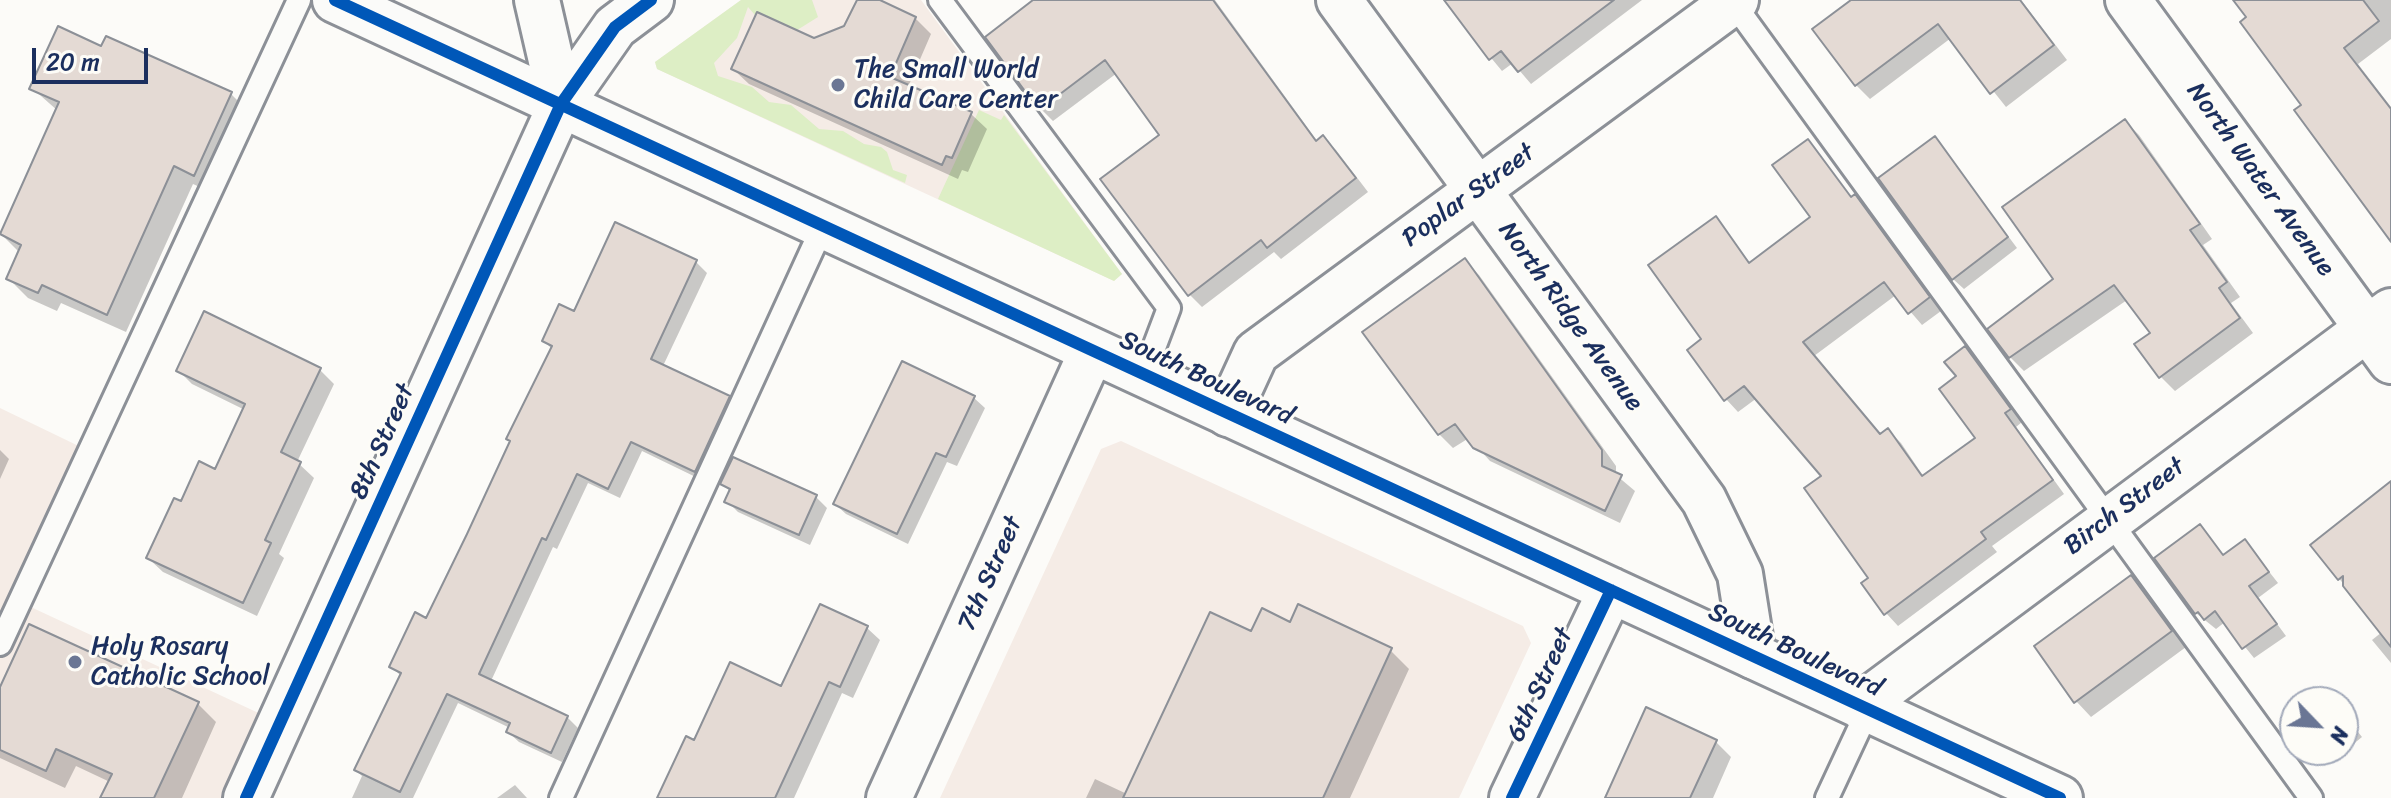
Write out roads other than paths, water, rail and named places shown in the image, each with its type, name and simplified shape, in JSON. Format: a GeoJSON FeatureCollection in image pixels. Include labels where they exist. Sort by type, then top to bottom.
{"type":"FeatureCollection","features":[{"type":"Feature","properties":{"kind":"street","name":"South Boulevard"},"geometry":{"type":"LineString","coordinates":[[335,0],[2060,798]]}},
{"type":"Feature","properties":{"kind":"street"},"geometry":{"type":"LineString","coordinates":[[537,0],[561,104]]}},
{"type":"Feature","properties":{"kind":"street","name":"8th Street"},"geometry":{"type":"LineString","coordinates":[[246,798],[561,104],[615,27],[651,0]]}},
{"type":"Feature","properties":{"kind":"street","name":"North Ridge Avenue"},"geometry":{"type":"LineString","coordinates":[[1339,0],[1704,500],[1740,574],[1753,656]]}},
{"type":"Feature","properties":{"kind":"street","name":"North Water Avenue"},"geometry":{"type":"LineString","coordinates":[[2128,0],[2383,333]]}},
{"type":"Feature","properties":{"kind":"street","name":"Poplar Street"},"geometry":{"type":"LineString","coordinates":[[1228,414],[1256,353],[1733,1]]}},
{"type":"Feature","properties":{"kind":"street","name":"Birch Street"},"geometry":{"type":"LineString","coordinates":[[1864,708],[2106,521],[2383,333]]}},
{"type":"Feature","properties":{"kind":"street","name":"7th Street"},"geometry":{"type":"LineString","coordinates":[[889,798],[1092,351]]}},
{"type":"Feature","properties":{"kind":"street","name":"6th Street"},"geometry":{"type":"LineString","coordinates":[[1512,798],[1611,590]]}},
{"type":"Feature","properties":{"kind":"lane"},"geometry":{"type":"LineString","coordinates":[[0,644],[299,0]]}},
{"type":"Feature","properties":{"kind":"lane"},"geometry":{"type":"LineString","coordinates":[[940,0],[1169,308],[1144,374]]}},
{"type":"Feature","properties":{"kind":"lane"},"geometry":{"type":"LineString","coordinates":[[1733,1],[2106,521],[2311,798]]}},
{"type":"Feature","properties":{"kind":"lane"},"geometry":{"type":"LineString","coordinates":[[561,798],[823,226]]}},
{"type":"Feature","properties":{"kind":"lane"},"geometry":{"type":"LineString","coordinates":[[1827,798],[1864,708]]}},
{"type":"Feature","properties":{"kind":"place","name":"The Small World Child Care Center"},"geometry":{"type":"Point","coordinates":[838,85]}},
{"type":"Feature","properties":{"kind":"place","name":"Holy Rosary Catholic School"},"geometry":{"type":"Point","coordinates":[75,662]}}]}
